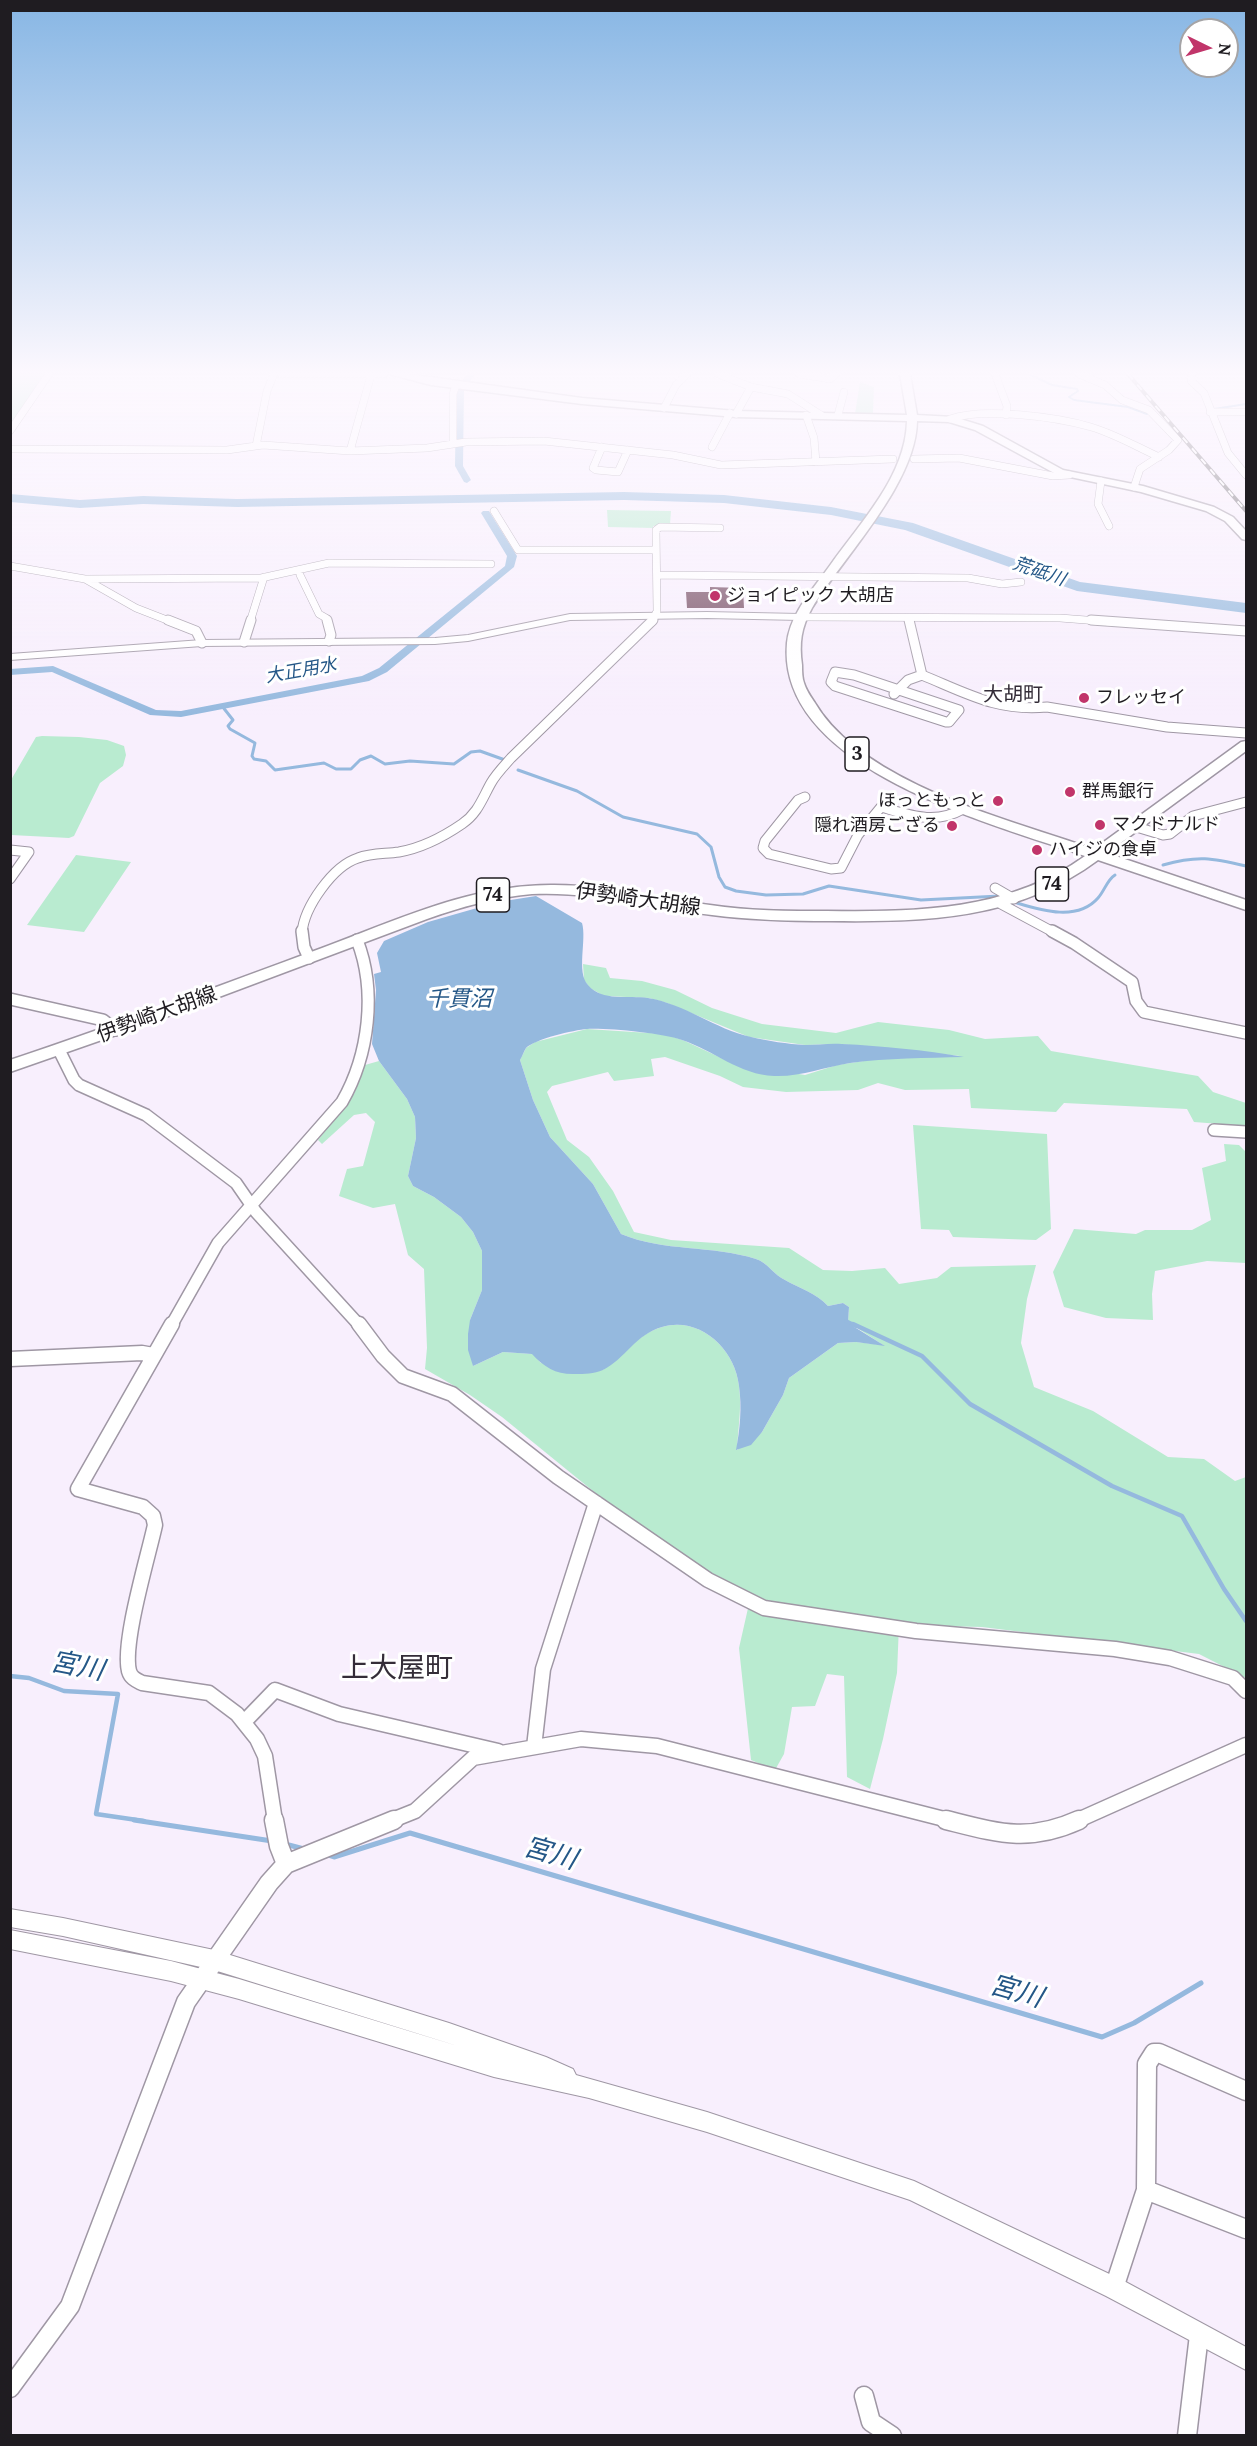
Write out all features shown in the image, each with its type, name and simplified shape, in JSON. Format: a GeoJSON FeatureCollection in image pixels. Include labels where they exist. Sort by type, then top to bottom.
{"type":"FeatureCollection","features":[{"type":"Feature","properties":{"kind":"main road","name":"3"},"geometry":{"type":"LineString","coordinates":[[886,488],[801,617],[793,643],[795,671],[803,695],[821,722],[840,741],[877,768],[917,790],[963,809],[1246,905]]}},
{"type":"Feature","properties":{"kind":"main road"},"geometry":{"type":"LineString","coordinates":[[1138,488],[1215,511],[1229,519],[1246,537]]}},
{"type":"Feature","properties":{"kind":"main road","name":"伊勢崎大胡線"},"geometry":{"type":"LineString","coordinates":[[10,1066],[116,1030],[458,904],[497,894],[531,890],[581,891],[713,911],[910,917],[958,913],[1008,902],[1059,880],[1097,855],[1133,826],[1246,745]]}},
{"type":"Feature","properties":{"kind":"street"},"geometry":{"type":"LineString","coordinates":[[1100,488],[1098,504],[1109,526]]}},
{"type":"Feature","properties":{"kind":"street"},"geometry":{"type":"LineString","coordinates":[[494,511],[518,550],[656,550]]}},
{"type":"Feature","properties":{"kind":"street"},"geometry":{"type":"LineString","coordinates":[[309,958],[302,936],[304,914],[325,885],[348,862],[370,855],[400,852],[420,846],[441,837],[466,821],[482,806],[492,781],[511,758],[630,644],[656,616],[656,530],[660,527],[720,528]]}},
{"type":"Feature","properties":{"kind":"street"},"geometry":{"type":"LineString","coordinates":[[10,566],[85,579],[264,577],[329,563],[491,564]]}},
{"type":"Feature","properties":{"kind":"street"},"geometry":{"type":"LineString","coordinates":[[300,575],[319,615],[326,618],[331,635],[329,642]]}},
{"type":"Feature","properties":{"kind":"street"},"geometry":{"type":"LineString","coordinates":[[657,575],[968,578],[1002,584],[1021,582]]}},
{"type":"Feature","properties":{"kind":"street"},"geometry":{"type":"LineString","coordinates":[[244,642],[264,577]]}},
{"type":"Feature","properties":{"kind":"street"},"geometry":{"type":"LineString","coordinates":[[85,579],[136,608],[196,631],[200,635],[201,643]]}},
{"type":"Feature","properties":{"kind":"street"},"geometry":{"type":"LineString","coordinates":[[10,657],[201,643],[424,642],[468,638],[559,618],[656,616],[1060,618],[1246,631]]}},
{"type":"Feature","properties":{"kind":"street"},"geometry":{"type":"LineString","coordinates":[[908,618],[922,675]]}},
{"type":"Feature","properties":{"kind":"street"},"geometry":{"type":"LineString","coordinates":[[835,672],[854,675],[959,710],[949,722],[946,722],[886,702],[832,684],[835,672]]}},
{"type":"Feature","properties":{"kind":"street"},"geometry":{"type":"LineString","coordinates":[[886,702],[909,680],[922,675],[995,705],[1010,708],[1047,707],[1167,727],[1246,733]]}},
{"type":"Feature","properties":{"kind":"street"},"geometry":{"type":"LineString","coordinates":[[805,797],[798,800],[765,841],[763,848],[769,854],[831,869],[841,868],[858,835],[881,807],[928,819],[953,815],[963,809]]}},
{"type":"Feature","properties":{"kind":"street"},"geometry":{"type":"LineString","coordinates":[[1133,826],[1162,835],[1170,834],[1193,816],[1246,802]]}},
{"type":"Feature","properties":{"kind":"street"},"geometry":{"type":"LineString","coordinates":[[10,850],[28,852],[10,879]]}},
{"type":"Feature","properties":{"kind":"street"},"geometry":{"type":"LineString","coordinates":[[995,888],[1008,902],[1132,982],[1136,1001],[1144,1012],[1246,1033]]}},
{"type":"Feature","properties":{"kind":"street"},"geometry":{"type":"LineString","coordinates":[[286,1864],[275,1825],[269,1764],[259,1742],[244,1721],[210,1694],[191,1689],[143,1685],[133,1680],[128,1661],[132,1631],[155,1525],[153,1516],[144,1508],[78,1489],[218,1244],[342,1102],[356,1079],[360,1067],[369,998],[357,940]]}},
{"type":"Feature","properties":{"kind":"street"},"geometry":{"type":"LineString","coordinates":[[10,999],[103,1020],[116,1030]]}},
{"type":"Feature","properties":{"kind":"street"},"geometry":{"type":"LineString","coordinates":[[59,1050],[74,1080],[79,1085],[96,1095],[146,1114],[236,1183],[251,1204],[351,1312],[383,1356],[403,1376],[452,1394],[516,1446],[708,1580],[764,1608],[916,1631],[1115,1649],[1170,1658],[1233,1678],[1246,1691]]}},
{"type":"Feature","properties":{"kind":"street"},"geometry":{"type":"LineString","coordinates":[[1214,1130],[1246,1132]]}},
{"type":"Feature","properties":{"kind":"street"},"geometry":{"type":"LineString","coordinates":[[10,1359],[142,1353],[153,1355]]}},
{"type":"Feature","properties":{"kind":"street"},"geometry":{"type":"LineString","coordinates":[[534,1747],[543,1669],[596,1503]]}},
{"type":"Feature","properties":{"kind":"street"},"geometry":{"type":"LineString","coordinates":[[244,1721],[275,1690],[339,1714],[505,1752]]}},
{"type":"Feature","properties":{"kind":"street"},"geometry":{"type":"LineString","coordinates":[[10,2388],[70,2306],[186,2001],[269,1883],[286,1864],[415,1811],[473,1758],[581,1739],[657,1746],[912,1812],[1018,1836],[1065,1826],[1246,1745]]}},
{"type":"Feature","properties":{"kind":"street"},"geometry":{"type":"LineString","coordinates":[[10,1918],[73,1929],[214,1960],[449,2033],[546,2067],[589,2088]]}},
{"type":"Feature","properties":{"kind":"street"},"geometry":{"type":"LineString","coordinates":[[10,1939],[200,1979],[494,2067],[589,2088],[707,2122],[914,2191],[1114,2288],[1246,2359]]}},
{"type":"Feature","properties":{"kind":"street"},"geometry":{"type":"LineString","coordinates":[[1114,2288],[1146,2190],[1147,2064],[1154,2053],[1159,2053],[1246,2091]]}},
{"type":"Feature","properties":{"kind":"street"},"geometry":{"type":"LineString","coordinates":[[1146,2190],[1246,2229]]}},
{"type":"Feature","properties":{"kind":"street"},"geometry":{"type":"LineString","coordinates":[[1187,2436],[1199,2335]]}},
{"type":"Feature","properties":{"kind":"street"},"geometry":{"type":"LineString","coordinates":[[864,2396],[871,2422],[892,2436]]}},
{"type":"Feature","properties":{"kind":"green space"},"geometry":{"type":"Polygon","coordinates":[[[607,510],[671,511],[670,525],[653,526],[653,528],[608,527],[607,510]]]}},
{"type":"Feature","properties":{"kind":"green space"},"geometry":{"type":"Polygon","coordinates":[[[36,737],[107,740],[124,746],[126,755],[123,766],[100,783],[74,836],[69,838],[11,835],[11,780],[36,737]]]}},
{"type":"Feature","properties":{"kind":"green space"},"geometry":{"type":"Polygon","coordinates":[[[76,855],[131,862],[84,932],[27,925],[76,855]]]}},
{"type":"Feature","properties":{"kind":"green space"},"geometry":{"type":"Polygon","coordinates":[[[583,964],[606,968],[610,978],[642,981],[675,990],[712,1008],[762,1024],[836,1033],[878,1022],[949,1030],[985,1039],[1038,1036],[1051,1051],[1198,1076],[1213,1092],[1246,1103],[1246,1126],[1194,1122],[1187,1109],[1064,1103],[1056,1112],[971,1108],[969,1089],[905,1090],[878,1083],[858,1090],[786,1092],[743,1087],[720,1076],[665,1057],[651,1059],[654,1076],[614,1081],[608,1072],[552,1086],[547,1092],[567,1140],[589,1157],[613,1191],[634,1232],[671,1240],[789,1248],[823,1270],[852,1271],[885,1268],[899,1284],[937,1278],[951,1267],[1036,1265],[1027,1299],[1021,1343],[1034,1387],[1093,1411],[1168,1457],[1204,1459],[1235,1481],[1246,1477],[1246,1678],[1199,1654],[982,1627],[899,1625],[897,1673],[870,1789],[847,1777],[844,1676],[827,1674],[815,1706],[792,1707],[784,1754],[775,1770],[751,1760],[739,1648],[751,1595],[689,1561],[604,1500],[502,1417],[425,1369],[427,1348],[424,1269],[408,1255],[395,1204],[373,1208],[339,1196],[347,1169],[363,1166],[375,1122],[366,1113],[354,1115],[322,1144],[318,1140],[354,1094],[365,1065],[379,1061],[407,1099],[415,1117],[416,1138],[408,1176],[413,1186],[434,1197],[461,1217],[473,1232],[482,1251],[482,1290],[470,1320],[473,1366],[503,1352],[533,1354],[541,1363],[603,1370],[653,1330],[676,1325],[690,1326],[713,1338],[723,1348],[736,1372],[740,1402],[737,1450],[762,1432],[783,1395],[789,1378],[838,1343],[883,1345],[848,1322],[849,1307],[843,1303],[828,1306],[813,1294],[781,1278],[756,1259],[722,1252],[654,1244],[621,1234],[593,1184],[550,1137],[533,1100],[520,1060],[526,1048],[535,1042],[587,1029],[665,1034],[732,1063],[805,1075],[837,1065],[877,1059],[960,1056],[840,1044],[805,1045],[749,1037],[667,1003],[649,998],[604,996],[590,988],[584,980],[583,964]]]}},
{"type":"Feature","properties":{"kind":"green space"},"geometry":{"type":"Polygon","coordinates":[[[913,1125],[1047,1134],[1051,1229],[1036,1240],[953,1237],[949,1230],[921,1229],[913,1125]]]}},
{"type":"Feature","properties":{"kind":"green space"},"geometry":{"type":"Polygon","coordinates":[[[1224,1144],[1239,1145],[1246,1152],[1246,1263],[1207,1261],[1155,1271],[1152,1294],[1153,1320],[1106,1318],[1064,1307],[1053,1272],[1074,1229],[1136,1234],[1145,1230],[1192,1230],[1211,1220],[1202,1168],[1226,1161],[1224,1144]]]}},
{"type":"Feature","properties":{"kind":"water","name":"千貫沼"},"geometry":{"type":"Polygon","coordinates":[[[536,896],[582,923],[583,972],[588,985],[601,994],[662,1001],[738,1033],[771,1041],[805,1045],[888,1047],[964,1057],[864,1061],[794,1075],[774,1076],[762,1075],[738,1067],[682,1040],[635,1032],[581,1030],[546,1038],[525,1049],[520,1060],[533,1100],[550,1137],[593,1184],[621,1234],[654,1244],[722,1252],[756,1259],[781,1278],[813,1294],[828,1306],[843,1303],[849,1307],[848,1323],[885,1346],[856,1342],[838,1343],[789,1378],[783,1395],[762,1432],[751,1445],[736,1450],[739,1435],[740,1394],[731,1360],[713,1338],[690,1326],[676,1325],[653,1330],[618,1360],[603,1370],[593,1373],[557,1372],[532,1354],[503,1352],[473,1366],[468,1350],[468,1334],[470,1320],[482,1290],[482,1251],[473,1232],[461,1217],[434,1197],[413,1186],[408,1176],[416,1138],[415,1117],[407,1099],[379,1061],[372,1044],[376,990],[374,974],[381,972],[377,953],[384,941],[428,922],[498,902],[536,896]]]}},
{"type":"Feature","properties":{"kind":"building","name":"ジョイピック 大胡店"},"geometry":{"type":"Polygon","coordinates":[[[710,587],[743,588],[744,608],[687,608],[686,592],[710,592],[710,587]]]}},
{"type":"Feature","properties":{"kind":"waterway","name":"荒砥川"},"geometry":{"type":"LineString","coordinates":[[10,498],[80,504],[143,500],[237,503],[624,496],[724,499],[831,511],[908,526],[1077,586],[1246,608]]}},
{"type":"Feature","properties":{"kind":"waterway","name":"大正用水"},"geometry":{"type":"LineString","coordinates":[[10,672],[53,669],[154,713],[181,714],[365,679],[383,670],[509,567],[512,556],[486,513]]}},
{"type":"Feature","properties":{"kind":"waterway"},"geometry":{"type":"LineString","coordinates":[[222,706],[233,720],[228,726],[230,729],[255,743],[252,756],[254,759],[266,761],[275,770],[324,763],[336,769],[351,769],[360,760],[371,756],[385,764],[410,761],[454,764],[471,752],[480,751],[505,760]]}},
{"type":"Feature","properties":{"kind":"waterway"},"geometry":{"type":"LineString","coordinates":[[518,770],[577,791],[623,817],[697,834],[711,847],[719,877],[725,887],[736,891],[766,895],[803,894],[829,886],[921,900],[1000,896]]}},
{"type":"Feature","properties":{"kind":"waterway"},"geometry":{"type":"LineString","coordinates":[[1163,865],[1205,859],[1246,866]]}},
{"type":"Feature","properties":{"kind":"waterway"},"geometry":{"type":"LineString","coordinates":[[1017,903],[1049,911],[1081,910],[1098,898],[1115,875]]}},
{"type":"Feature","properties":{"kind":"waterway"},"geometry":{"type":"LineString","coordinates":[[846,1321],[856,1326]]}},
{"type":"Feature","properties":{"kind":"waterway"},"geometry":{"type":"LineString","coordinates":[[853,1324],[922,1356],[970,1404],[1112,1486],[1182,1516],[1224,1589],[1246,1621]]}},
{"type":"Feature","properties":{"kind":"waterway","name":"宮川"},"geometry":{"type":"LineString","coordinates":[[10,1676],[29,1678],[64,1691],[118,1694],[96,1814],[144,1821]]}},
{"type":"Feature","properties":{"kind":"waterway","name":"宮川"},"geometry":{"type":"LineString","coordinates":[[134,1820],[272,1841]]}},
{"type":"Feature","properties":{"kind":"waterway","name":"宮川"},"geometry":{"type":"LineString","coordinates":[[325,1854],[334,1857],[410,1833],[1102,2037],[1134,2023],[1201,1983]]}},
{"type":"Feature","properties":{"kind":"waterway","name":"宮川"},"geometry":{"type":"LineString","coordinates":[[285,1844],[304,1849]]}},
{"type":"Feature","properties":{"kind":"railway"},"geometry":{"type":"LineString","coordinates":[[1226,488],[1246,511]]}},
{"type":"Feature","properties":{"kind":"place","name":"ジョイピック 大胡店"},"geometry":{"type":"Point","coordinates":[715,596]}},
{"type":"Feature","properties":{"kind":"place","name":"フレッセイ"},"geometry":{"type":"Point","coordinates":[1084,698]}},
{"type":"Feature","properties":{"kind":"place","name":"群馬銀行"},"geometry":{"type":"Point","coordinates":[1070,792]}},
{"type":"Feature","properties":{"kind":"place","name":"ほっともっと"},"geometry":{"type":"Point","coordinates":[998,801]}},
{"type":"Feature","properties":{"kind":"place","name":"マクドナルド"},"geometry":{"type":"Point","coordinates":[1100,825]}},
{"type":"Feature","properties":{"kind":"place","name":"隠れ酒房ござる"},"geometry":{"type":"Point","coordinates":[952,826]}},
{"type":"Feature","properties":{"kind":"place","name":"ハイジの食卓"},"geometry":{"type":"Point","coordinates":[1037,850]}},
{"type":"Feature","properties":{"kind":"district","name":"大胡町"},"geometry":{"type":"Point","coordinates":[1013,695]}},
{"type":"Feature","properties":{"kind":"district","name":"上大屋町"},"geometry":{"type":"Point","coordinates":[397,1669]}}]}
